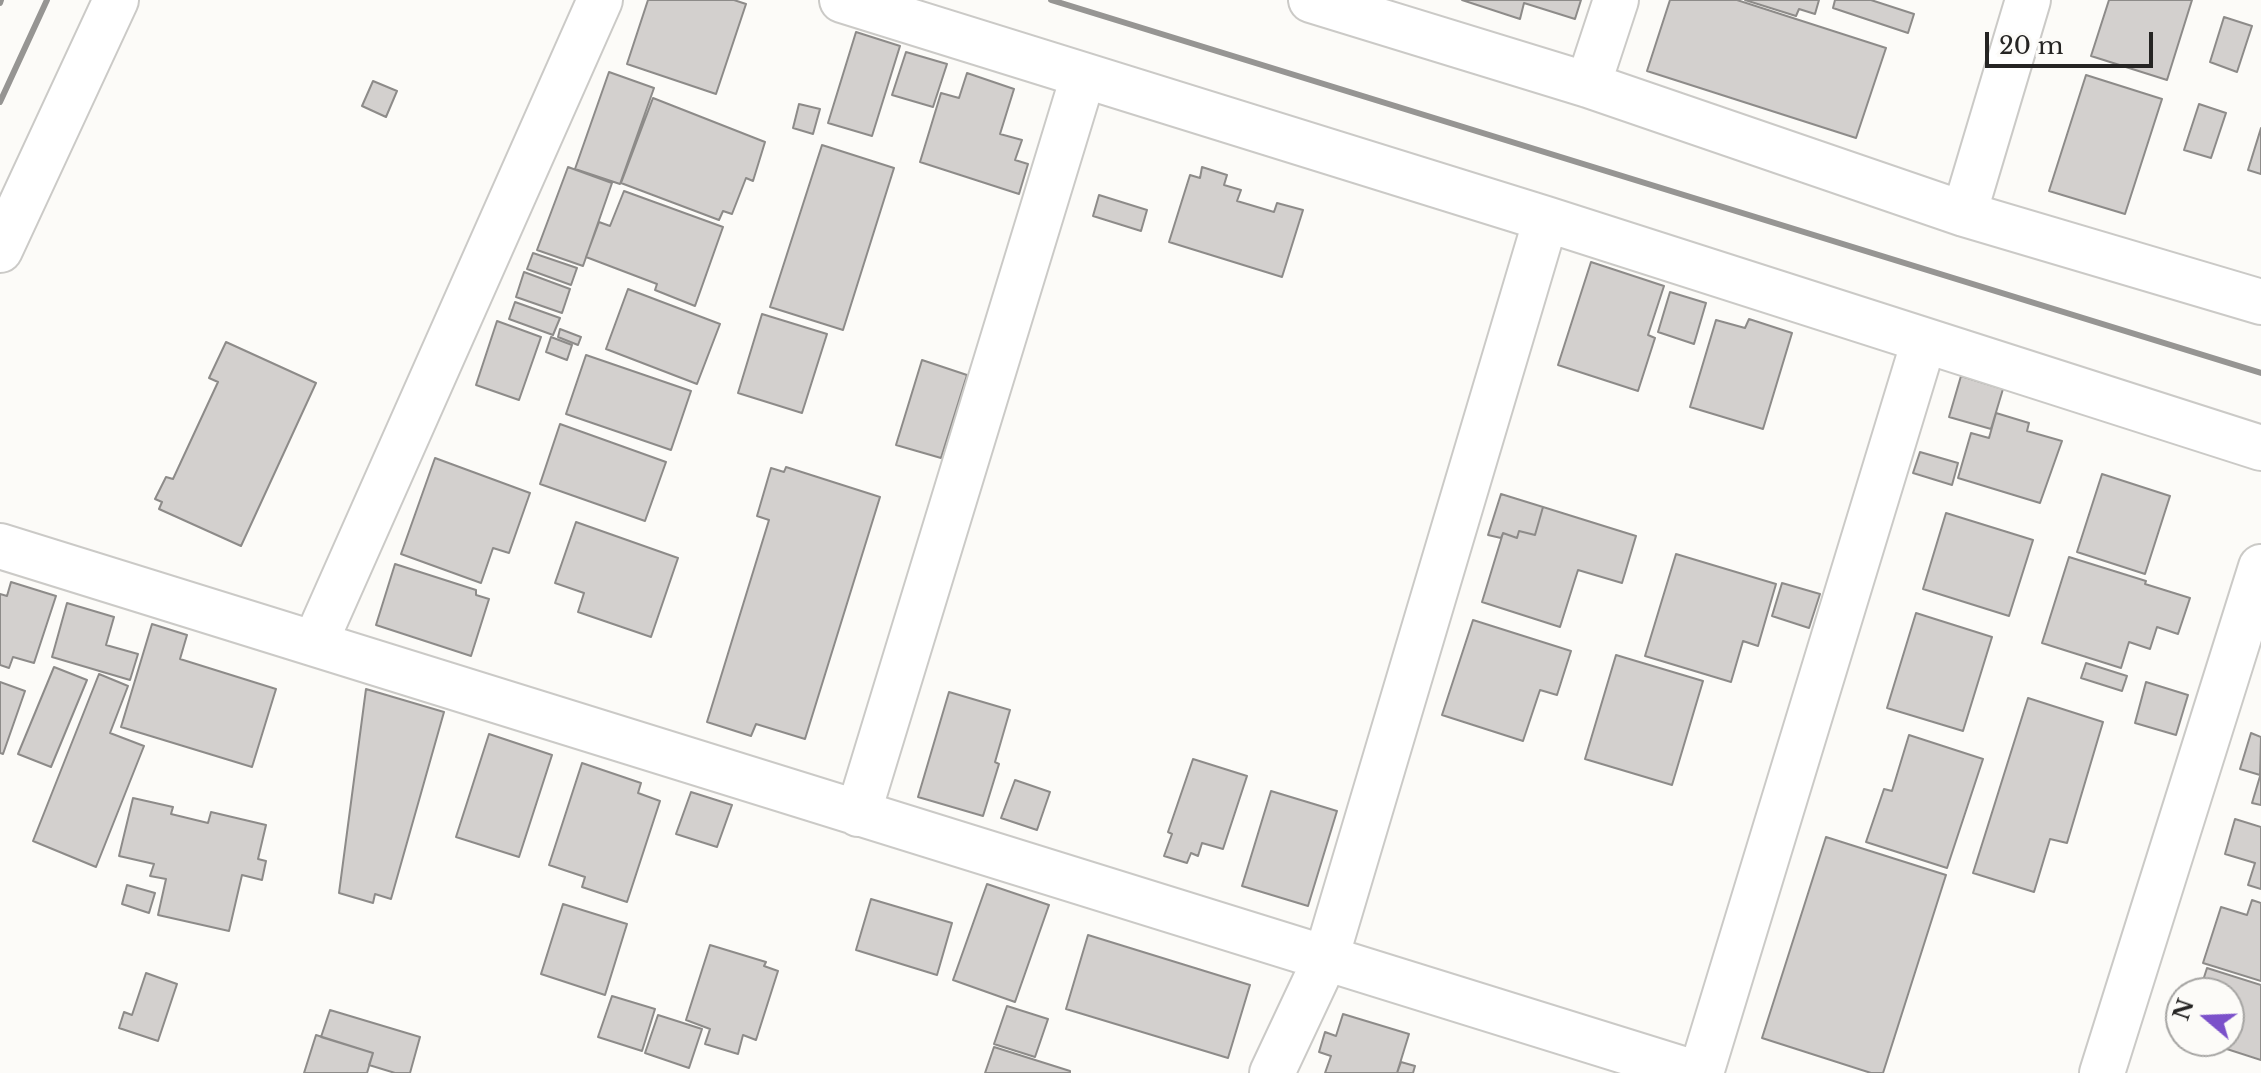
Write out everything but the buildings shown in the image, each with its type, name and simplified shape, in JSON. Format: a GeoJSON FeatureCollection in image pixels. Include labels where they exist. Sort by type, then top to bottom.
{"type":"FeatureCollection","features":[{"type":"Feature","properties":{"kind":"street"},"geometry":{"type":"LineString","coordinates":[[0,250],[116,0]]}},
{"type":"Feature","properties":{"kind":"street"},"geometry":{"type":"LineString","coordinates":[[315,643],[600,0]]}},
{"type":"Feature","properties":{"kind":"street"},"geometry":{"type":"LineString","coordinates":[[842,0],[1546,219],[2261,448]]}},
{"type":"Feature","properties":{"kind":"street"},"geometry":{"type":"LineString","coordinates":[[1311,0],[1588,85],[1964,214],[2261,302]]}},
{"type":"Feature","properties":{"kind":"street"},"geometry":{"type":"LineString","coordinates":[[1588,85],[1616,0]]}},
{"type":"Feature","properties":{"kind":"street"},"geometry":{"type":"LineString","coordinates":[[1964,214],[2028,0]]}},
{"type":"Feature","properties":{"kind":"street"},"geometry":{"type":"LineString","coordinates":[[858,814],[1083,77]]}},
{"type":"Feature","properties":{"kind":"street"},"geometry":{"type":"LineString","coordinates":[[1272,1073],[1326,958],[1546,219]]}},
{"type":"Feature","properties":{"kind":"street"},"geometry":{"type":"LineString","coordinates":[[0,546],[1698,1073],[1924,341]]}},
{"type":"Feature","properties":{"kind":"street"},"geometry":{"type":"LineString","coordinates":[[2102,1073],[2261,567]]}},
{"type":"Feature","properties":{"kind":"railway"},"geometry":{"type":"LineString","coordinates":[[0,102],[47,0]]}},
{"type":"Feature","properties":{"kind":"railway"},"geometry":{"type":"LineString","coordinates":[[1051,0],[2261,373]]}}]}
